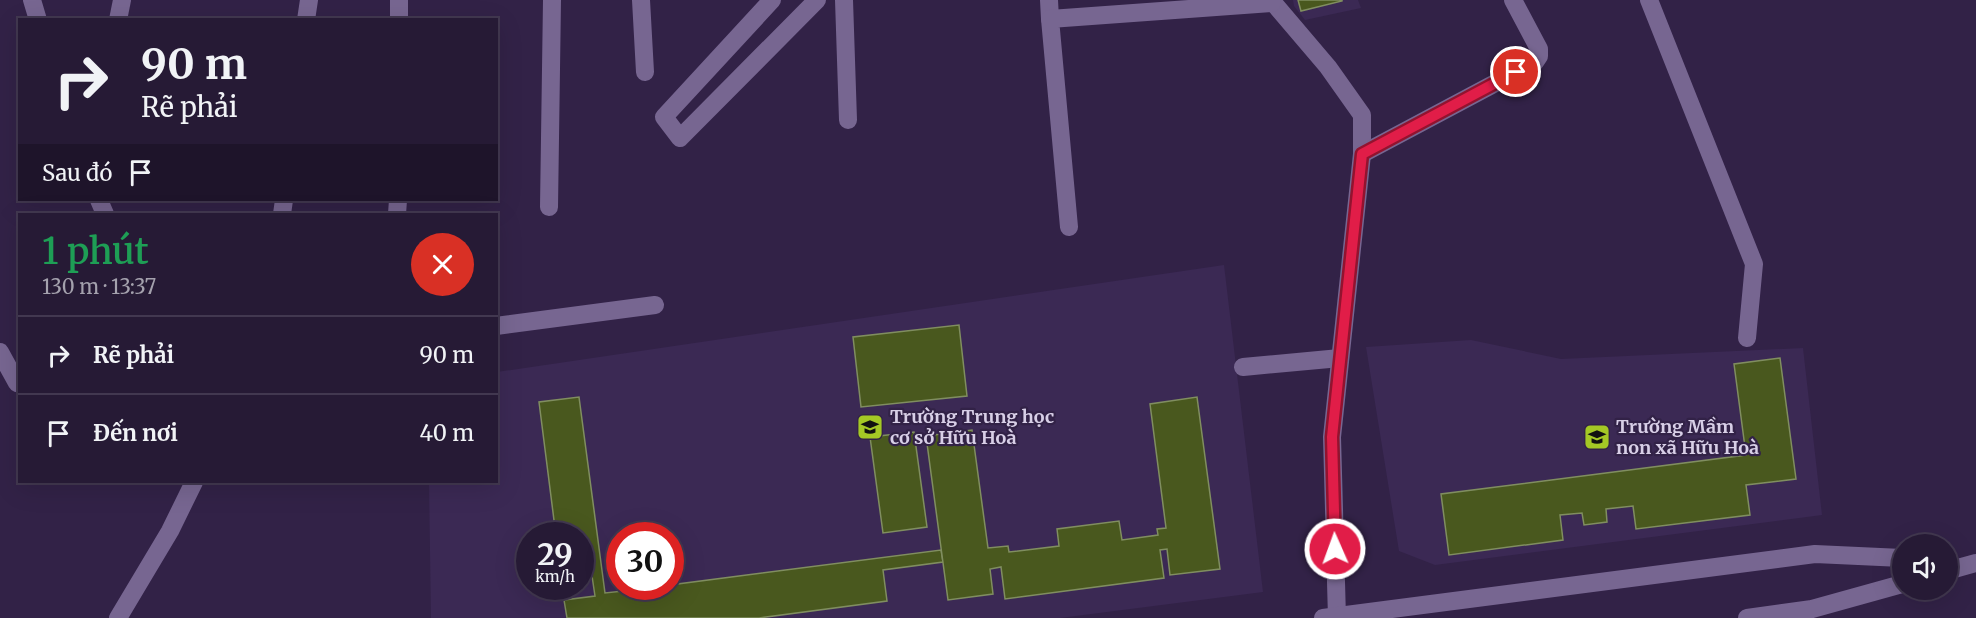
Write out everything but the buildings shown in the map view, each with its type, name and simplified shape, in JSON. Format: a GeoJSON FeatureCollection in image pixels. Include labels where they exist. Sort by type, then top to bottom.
{"type":"FeatureCollection","features":[{"type":"Feature","properties":{"kind":"street"},"geometry":{"type":"LineString","coordinates":[[32,0],[37,18]]}},
{"type":"Feature","properties":{"kind":"street"},"geometry":{"type":"LineString","coordinates":[[118,18],[122,0]]}},
{"type":"Feature","properties":{"kind":"street"},"geometry":{"type":"LineString","coordinates":[[306,18],[309,0]]}},
{"type":"Feature","properties":{"kind":"street"},"geometry":{"type":"LineString","coordinates":[[399,0],[399,18]]}},
{"type":"Feature","properties":{"kind":"street"},"geometry":{"type":"LineString","coordinates":[[549,207],[552,0]]}},
{"type":"Feature","properties":{"kind":"street"},"geometry":{"type":"LineString","coordinates":[[641,0],[645,72]]}},
{"type":"Feature","properties":{"kind":"street"},"geometry":{"type":"LineString","coordinates":[[772,0],[664,117],[680,138],[817,0]]}},
{"type":"Feature","properties":{"kind":"street"},"geometry":{"type":"LineString","coordinates":[[844,0],[848,120]]}},
{"type":"Feature","properties":{"kind":"street"},"geometry":{"type":"LineString","coordinates":[[1048,0],[1070,227]]}},
{"type":"Feature","properties":{"kind":"street"},"geometry":{"type":"LineString","coordinates":[[1362,154],[1535,62],[1539,56],[1539,49],[1514,0]]}},
{"type":"Feature","properties":{"kind":"street"},"geometry":{"type":"LineString","coordinates":[[1649,0],[1754,264],[1747,338]]}},
{"type":"Feature","properties":{"kind":"street"},"geometry":{"type":"LineString","coordinates":[[1050,19],[1271,1],[1328,67],[1362,115],[1362,154],[1332,437],[1332,617],[1815,554],[1892,558]]}},
{"type":"Feature","properties":{"kind":"street"},"geometry":{"type":"LineString","coordinates":[[498,326],[655,305]]}},
{"type":"Feature","properties":{"kind":"street"},"geometry":{"type":"LineString","coordinates":[[0,352],[17,383]]}},
{"type":"Feature","properties":{"kind":"street"},"geometry":{"type":"LineString","coordinates":[[1243,367],[1340,358]]}},
{"type":"Feature","properties":{"kind":"street"},"geometry":{"type":"LineString","coordinates":[[118,618],[170,531],[194,483]]}},
{"type":"Feature","properties":{"kind":"street"},"geometry":{"type":"LineString","coordinates":[[1958,562],[1976,563]]}},
{"type":"Feature","properties":{"kind":"street"},"geometry":{"type":"LineString","coordinates":[[1958,569],[1976,563]]}},
{"type":"Feature","properties":{"kind":"street"},"geometry":{"type":"LineString","coordinates":[[1747,618],[1812,609],[1892,587]]}},
{"type":"Feature","properties":{"kind":"shaded area"},"geometry":{"type":"Polygon","coordinates":[[[1293,0],[1358,0],[1361,8],[1305,20],[1294,6],[1293,0]]]}},
{"type":"Feature","properties":{"kind":"shaded area","name":"Trường Trung học cơ sở Hữu Hoà"},"geometry":{"type":"Polygon","coordinates":[[[1224,265],[1263,592],[1060,618],[431,618],[429,483],[498,483],[498,372],[1224,265]]]}},
{"type":"Feature","properties":{"kind":"shaded area","name":"Trường Mầm non xã Hữu Hoà"},"geometry":{"type":"Polygon","coordinates":[[[1471,340],[1561,359],[1803,348],[1822,515],[1435,565],[1399,551],[1366,347],[1471,340]]]}},
{"type":"Feature","properties":{"kind":"place","name":"Trường Trung học cơ sở Hữu Hoà"},"geometry":{"type":"Point","coordinates":[870,427]}},
{"type":"Feature","properties":{"kind":"place","name":"Trường Mầm non xã Hữu Hoà"},"geometry":{"type":"Point","coordinates":[1597,437]}},
{"type":"Feature","properties":{"kind":"route"},"geometry":{"type":"LineString","coordinates":[[1335,549],[1332,437],[1362,154],[1516,72]]}}]}
